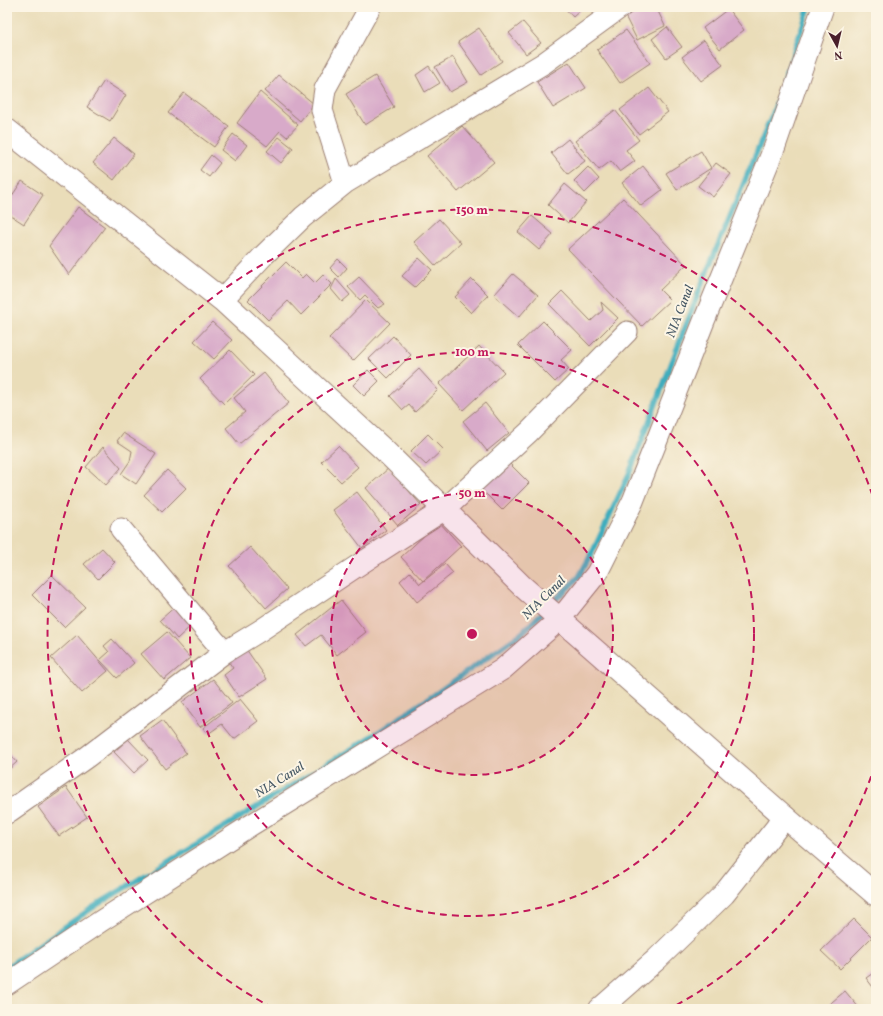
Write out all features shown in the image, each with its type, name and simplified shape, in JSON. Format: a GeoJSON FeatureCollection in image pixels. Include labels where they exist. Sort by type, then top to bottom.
{"type":"FeatureCollection","features":[{"type":"Feature","properties":{"kind":"main road"},"geometry":{"type":"LineString","coordinates":[[7,130],[222,300],[384,450],[522,586],[785,818],[876,895]]}},
{"type":"Feature","properties":{"kind":"main road"},"geometry":{"type":"LineString","coordinates":[[600,1009],[657,959],[724,894],[785,818]]}},
{"type":"Feature","properties":{"kind":"street"},"geometry":{"type":"LineString","coordinates":[[345,183],[322,110],[325,89],[370,7]]}},
{"type":"Feature","properties":{"kind":"street"},"geometry":{"type":"LineString","coordinates":[[222,300],[264,255],[303,217],[345,183],[544,63],[621,7]]}},
{"type":"Feature","properties":{"kind":"street"},"geometry":{"type":"LineString","coordinates":[[7,984],[101,921],[251,825],[503,669],[560,619],[597,573],[633,501],[706,314],[775,146],[823,7]]}},
{"type":"Feature","properties":{"kind":"street"},"geometry":{"type":"LineString","coordinates":[[7,813],[86,757],[225,652],[445,509],[529,432],[627,332]]}},
{"type":"Feature","properties":{"kind":"street"},"geometry":{"type":"LineString","coordinates":[[121,529],[225,652]]}},
{"type":"Feature","properties":{"kind":"building"},"geometry":{"type":"Polygon","coordinates":[[[564,7],[584,7],[573,17],[564,7]]]}},
{"type":"Feature","properties":{"kind":"building"},"geometry":{"type":"Polygon","coordinates":[[[644,7],[656,7],[665,26],[637,40],[625,16],[644,7]]]}},
{"type":"Feature","properties":{"kind":"building"},"geometry":{"type":"Polygon","coordinates":[[[728,9],[744,30],[720,49],[703,28],[728,9]]]}},
{"type":"Feature","properties":{"kind":"building"},"geometry":{"type":"Polygon","coordinates":[[[523,22],[541,43],[526,54],[509,33],[523,22]]]}},
{"type":"Feature","properties":{"kind":"building"},"geometry":{"type":"Polygon","coordinates":[[[667,27],[682,47],[666,58],[652,39],[667,27]]]}},
{"type":"Feature","properties":{"kind":"building"},"geometry":{"type":"Polygon","coordinates":[[[479,28],[502,61],[481,75],[458,42],[479,28]]]}},
{"type":"Feature","properties":{"kind":"building"},"geometry":{"type":"Polygon","coordinates":[[[626,30],[650,63],[620,83],[597,50],[626,30]]]}},
{"type":"Feature","properties":{"kind":"building"},"geometry":{"type":"Polygon","coordinates":[[[704,40],[723,65],[701,81],[682,57],[704,40]]]}},
{"type":"Feature","properties":{"kind":"building"},"geometry":{"type":"Polygon","coordinates":[[[453,57],[468,82],[450,92],[435,67],[453,57]]]}},
{"type":"Feature","properties":{"kind":"building"},"geometry":{"type":"Polygon","coordinates":[[[569,62],[586,88],[553,108],[537,82],[569,62]]]}},
{"type":"Feature","properties":{"kind":"building"},"geometry":{"type":"Polygon","coordinates":[[[429,66],[440,83],[425,92],[416,75],[429,66]]]}},
{"type":"Feature","properties":{"kind":"building"},"geometry":{"type":"Polygon","coordinates":[[[279,75],[314,104],[300,121],[265,91],[279,75]]]}},
{"type":"Feature","properties":{"kind":"building"},"geometry":{"type":"Polygon","coordinates":[[[375,76],[394,107],[365,125],[346,94],[375,76]]]}},
{"type":"Feature","properties":{"kind":"building"},"geometry":{"type":"Polygon","coordinates":[[[104,81],[126,95],[110,121],[87,107],[104,81]]]}},
{"type":"Feature","properties":{"kind":"building"},"geometry":{"type":"Polygon","coordinates":[[[649,88],[668,112],[639,134],[620,110],[649,88]]]}},
{"type":"Feature","properties":{"kind":"building"},"geometry":{"type":"Polygon","coordinates":[[[260,92],[298,125],[287,137],[280,131],[267,146],[237,123],[260,92]]]}},
{"type":"Feature","properties":{"kind":"building"},"geometry":{"type":"Polygon","coordinates":[[[184,93],[229,126],[214,147],[168,113],[184,93]]]}},
{"type":"Feature","properties":{"kind":"building"},"geometry":{"type":"Polygon","coordinates":[[[615,110],[639,140],[626,150],[635,161],[620,172],[611,161],[599,170],[575,141],[615,110]]]}},
{"type":"Feature","properties":{"kind":"building"},"geometry":{"type":"Polygon","coordinates":[[[462,126],[494,162],[458,192],[427,156],[462,126]]]}},
{"type":"Feature","properties":{"kind":"building"},"geometry":{"type":"Polygon","coordinates":[[[233,134],[247,145],[235,161],[221,150],[233,134]]]}},
{"type":"Feature","properties":{"kind":"building"},"geometry":{"type":"Polygon","coordinates":[[[279,137],[293,148],[281,163],[267,151],[279,137]]]}},
{"type":"Feature","properties":{"kind":"building"},"geometry":{"type":"Polygon","coordinates":[[[114,138],[134,154],[114,180],[93,163],[114,138]]]}},
{"type":"Feature","properties":{"kind":"building"},"geometry":{"type":"Polygon","coordinates":[[[568,139],[585,161],[568,174],[551,153],[568,139]]]}},
{"type":"Feature","properties":{"kind":"building"},"geometry":{"type":"Polygon","coordinates":[[[701,151],[711,168],[677,190],[666,173],[701,151]]]}},
{"type":"Feature","properties":{"kind":"building"},"geometry":{"type":"Polygon","coordinates":[[[211,155],[220,163],[209,177],[200,170],[211,155]]]}},
{"type":"Feature","properties":{"kind":"building"},"geometry":{"type":"Polygon","coordinates":[[[716,163],[731,174],[713,197],[698,186],[716,163]]]}},
{"type":"Feature","properties":{"kind":"building"},"geometry":{"type":"Polygon","coordinates":[[[643,166],[662,190],[641,206],[622,183],[643,166]]]}},
{"type":"Feature","properties":{"kind":"building"},"geometry":{"type":"Polygon","coordinates":[[[588,167],[599,179],[585,193],[574,181],[588,167]]]}},
{"type":"Feature","properties":{"kind":"building"},"geometry":{"type":"Polygon","coordinates":[[[22,181],[43,195],[24,224],[7,213],[7,203],[22,181]]]}},
{"type":"Feature","properties":{"kind":"building"},"geometry":{"type":"Polygon","coordinates":[[[565,184],[586,202],[568,223],[548,205],[565,184]]]}},
{"type":"Feature","properties":{"kind":"building"},"geometry":{"type":"Polygon","coordinates":[[[623,198],[686,265],[660,290],[670,300],[642,326],[568,249],[623,198]]]}},
{"type":"Feature","properties":{"kind":"building"},"geometry":{"type":"Polygon","coordinates":[[[78,207],[105,227],[69,275],[49,246],[78,207]]]}},
{"type":"Feature","properties":{"kind":"building"},"geometry":{"type":"Polygon","coordinates":[[[532,216],[553,234],[539,250],[518,232],[532,216]]]}},
{"type":"Feature","properties":{"kind":"building"},"geometry":{"type":"Polygon","coordinates":[[[439,219],[461,243],[436,266],[414,242],[439,219]]]}},
{"type":"Feature","properties":{"kind":"building"},"geometry":{"type":"Polygon","coordinates":[[[419,258],[432,270],[415,287],[402,276],[419,258]]]}},
{"type":"Feature","properties":{"kind":"building"},"geometry":{"type":"Polygon","coordinates":[[[338,259],[347,268],[339,277],[330,268],[338,259]]]}},
{"type":"Feature","properties":{"kind":"building"},"geometry":{"type":"Polygon","coordinates":[[[286,262],[302,278],[306,274],[315,283],[323,275],[332,284],[301,315],[288,301],[268,320],[248,300],[286,262]]]}},
{"type":"Feature","properties":{"kind":"building"},"geometry":{"type":"Polygon","coordinates":[[[513,274],[538,295],[519,317],[494,295],[513,274]]]}},
{"type":"Feature","properties":{"kind":"building"},"geometry":{"type":"Polygon","coordinates":[[[359,277],[385,304],[378,308],[365,295],[360,300],[348,287],[359,277]]]}},
{"type":"Feature","properties":{"kind":"building"},"geometry":{"type":"Polygon","coordinates":[[[336,279],[350,295],[342,302],[331,289],[336,279]]]}},
{"type":"Feature","properties":{"kind":"building"},"geometry":{"type":"Polygon","coordinates":[[[472,279],[488,295],[471,313],[455,297],[472,279]]]}},
{"type":"Feature","properties":{"kind":"building"},"geometry":{"type":"Polygon","coordinates":[[[562,291],[591,321],[603,310],[601,302],[618,318],[590,346],[549,304],[562,291]]]}},
{"type":"Feature","properties":{"kind":"building"},"geometry":{"type":"Polygon","coordinates":[[[366,300],[390,323],[353,361],[329,338],[366,300]]]}},
{"type":"Feature","properties":{"kind":"building"},"geometry":{"type":"Polygon","coordinates":[[[543,321],[572,350],[561,360],[569,369],[555,382],[518,345],[543,321]]]}},
{"type":"Feature","properties":{"kind":"building"},"geometry":{"type":"Polygon","coordinates":[[[212,322],[232,340],[214,359],[194,341],[212,322]]]}},
{"type":"Feature","properties":{"kind":"building"},"geometry":{"type":"Polygon","coordinates":[[[393,336],[411,355],[388,378],[369,359],[393,336]]]}},
{"type":"Feature","properties":{"kind":"building"},"geometry":{"type":"Polygon","coordinates":[[[479,346],[504,372],[463,410],[439,384],[479,346]]]}},
{"type":"Feature","properties":{"kind":"building"},"geometry":{"type":"Polygon","coordinates":[[[230,350],[254,375],[224,404],[200,379],[230,350]]]}},
{"type":"Feature","properties":{"kind":"building"},"geometry":{"type":"Polygon","coordinates":[[[419,369],[438,390],[415,412],[409,405],[403,410],[390,396],[419,369]]]}},
{"type":"Feature","properties":{"kind":"building"},"geometry":{"type":"Polygon","coordinates":[[[368,370],[379,381],[364,396],[353,385],[368,370]]]}},
{"type":"Feature","properties":{"kind":"building"},"geometry":{"type":"Polygon","coordinates":[[[264,373],[289,403],[239,444],[226,428],[245,412],[234,398],[264,373]]]}},
{"type":"Feature","properties":{"kind":"building"},"geometry":{"type":"Polygon","coordinates":[[[485,403],[509,433],[487,451],[463,421],[485,403]]]}},
{"type":"Feature","properties":{"kind":"building"},"geometry":{"type":"Polygon","coordinates":[[[123,433],[156,454],[136,484],[121,474],[130,461],[132,451],[117,441],[123,433]]]}},
{"type":"Feature","properties":{"kind":"building"},"geometry":{"type":"Polygon","coordinates":[[[428,434],[443,449],[426,465],[411,451],[428,434]]]}},
{"type":"Feature","properties":{"kind":"building"},"geometry":{"type":"Polygon","coordinates":[[[338,446],[358,467],[341,482],[321,462],[338,446]]]}},
{"type":"Feature","properties":{"kind":"building"},"geometry":{"type":"Polygon","coordinates":[[[103,447],[121,468],[106,485],[86,467],[103,447]]]}},
{"type":"Feature","properties":{"kind":"building"},"geometry":{"type":"Polygon","coordinates":[[[506,460],[529,483],[502,510],[479,487],[506,460]]]}},
{"type":"Feature","properties":{"kind":"building"},"geometry":{"type":"Polygon","coordinates":[[[389,468],[421,505],[398,525],[366,488],[389,468]]]}},
{"type":"Feature","properties":{"kind":"building"},"geometry":{"type":"Polygon","coordinates":[[[167,470],[186,488],[162,512],[144,495],[167,470]]]}},
{"type":"Feature","properties":{"kind":"building"},"geometry":{"type":"Polygon","coordinates":[[[357,492],[386,530],[362,548],[333,510],[357,492]]]}},
{"type":"Feature","properties":{"kind":"building"},"geometry":{"type":"Polygon","coordinates":[[[439,522],[461,546],[423,581],[401,557],[439,522]]]}},
{"type":"Feature","properties":{"kind":"building"},"geometry":{"type":"Polygon","coordinates":[[[250,547],[287,589],[266,608],[229,566],[250,547]]]}},
{"type":"Feature","properties":{"kind":"building"},"geometry":{"type":"Polygon","coordinates":[[[102,548],[115,562],[98,579],[84,564],[102,548]]]}},
{"type":"Feature","properties":{"kind":"building"},"geometry":{"type":"Polygon","coordinates":[[[445,564],[453,573],[417,602],[400,581],[410,572],[420,584],[445,564]]]}},
{"type":"Feature","properties":{"kind":"building"},"geometry":{"type":"Polygon","coordinates":[[[52,575],[85,607],[64,627],[32,595],[52,575]]]}},
{"type":"Feature","properties":{"kind":"building"},"geometry":{"type":"Polygon","coordinates":[[[341,600],[366,632],[337,655],[321,635],[306,646],[297,635],[341,600]]]}},
{"type":"Feature","properties":{"kind":"building"},"geometry":{"type":"Polygon","coordinates":[[[178,604],[195,622],[177,639],[160,620],[178,604]]]}},
{"type":"Feature","properties":{"kind":"building"},"geometry":{"type":"Polygon","coordinates":[[[167,632],[190,658],[164,680],[141,654],[167,632]]]}},
{"type":"Feature","properties":{"kind":"building"},"geometry":{"type":"Polygon","coordinates":[[[77,635],[108,671],[82,693],[51,658],[77,635]]]}},
{"type":"Feature","properties":{"kind":"building"},"geometry":{"type":"Polygon","coordinates":[[[112,639],[134,663],[117,678],[100,660],[109,652],[104,646],[112,639]]]}},
{"type":"Feature","properties":{"kind":"building"},"geometry":{"type":"Polygon","coordinates":[[[246,649],[267,679],[239,697],[224,675],[233,668],[228,661],[246,649]]]}},
{"type":"Feature","properties":{"kind":"building"},"geometry":{"type":"Polygon","coordinates":[[[213,679],[232,703],[200,727],[182,702],[213,679]]]}},
{"type":"Feature","properties":{"kind":"building"},"geometry":{"type":"Polygon","coordinates":[[[240,699],[258,721],[234,739],[222,724],[208,734],[203,728],[240,699]]]}},
{"type":"Feature","properties":{"kind":"building"},"geometry":{"type":"Polygon","coordinates":[[[162,720],[186,753],[165,769],[140,736],[162,720]]]}},
{"type":"Feature","properties":{"kind":"building"},"geometry":{"type":"Polygon","coordinates":[[[128,739],[148,760],[134,773],[114,752],[128,739]]]}},
{"type":"Feature","properties":{"kind":"building"},"geometry":{"type":"Polygon","coordinates":[[[7,750],[17,762],[7,771],[7,750]]]}},
{"type":"Feature","properties":{"kind":"building"},"geometry":{"type":"Polygon","coordinates":[[[66,787],[87,817],[59,836],[38,807],[66,787]]]}},
{"type":"Feature","properties":{"kind":"building"},"geometry":{"type":"Polygon","coordinates":[[[854,919],[872,937],[840,969],[821,951],[854,919]]]}},
{"type":"Feature","properties":{"kind":"building"},"geometry":{"type":"Polygon","coordinates":[[[876,971],[876,991],[866,978],[876,971]]]}},
{"type":"Feature","properties":{"kind":"building"},"geometry":{"type":"Polygon","coordinates":[[[845,991],[860,1009],[828,1009],[826,1007],[845,991]]]}},
{"type":"Feature","properties":{"kind":"waterway","name":"NIA Canal"},"geometry":{"type":"LineString","coordinates":[[550,605],[579,577],[594,549],[629,474],[703,281],[773,113],[809,7]]}},
{"type":"Feature","properties":{"kind":"waterway","name":"NIA Canal"},"geometry":{"type":"LineString","coordinates":[[7,967],[95,906],[371,737],[522,633],[544,611]]}}]}
